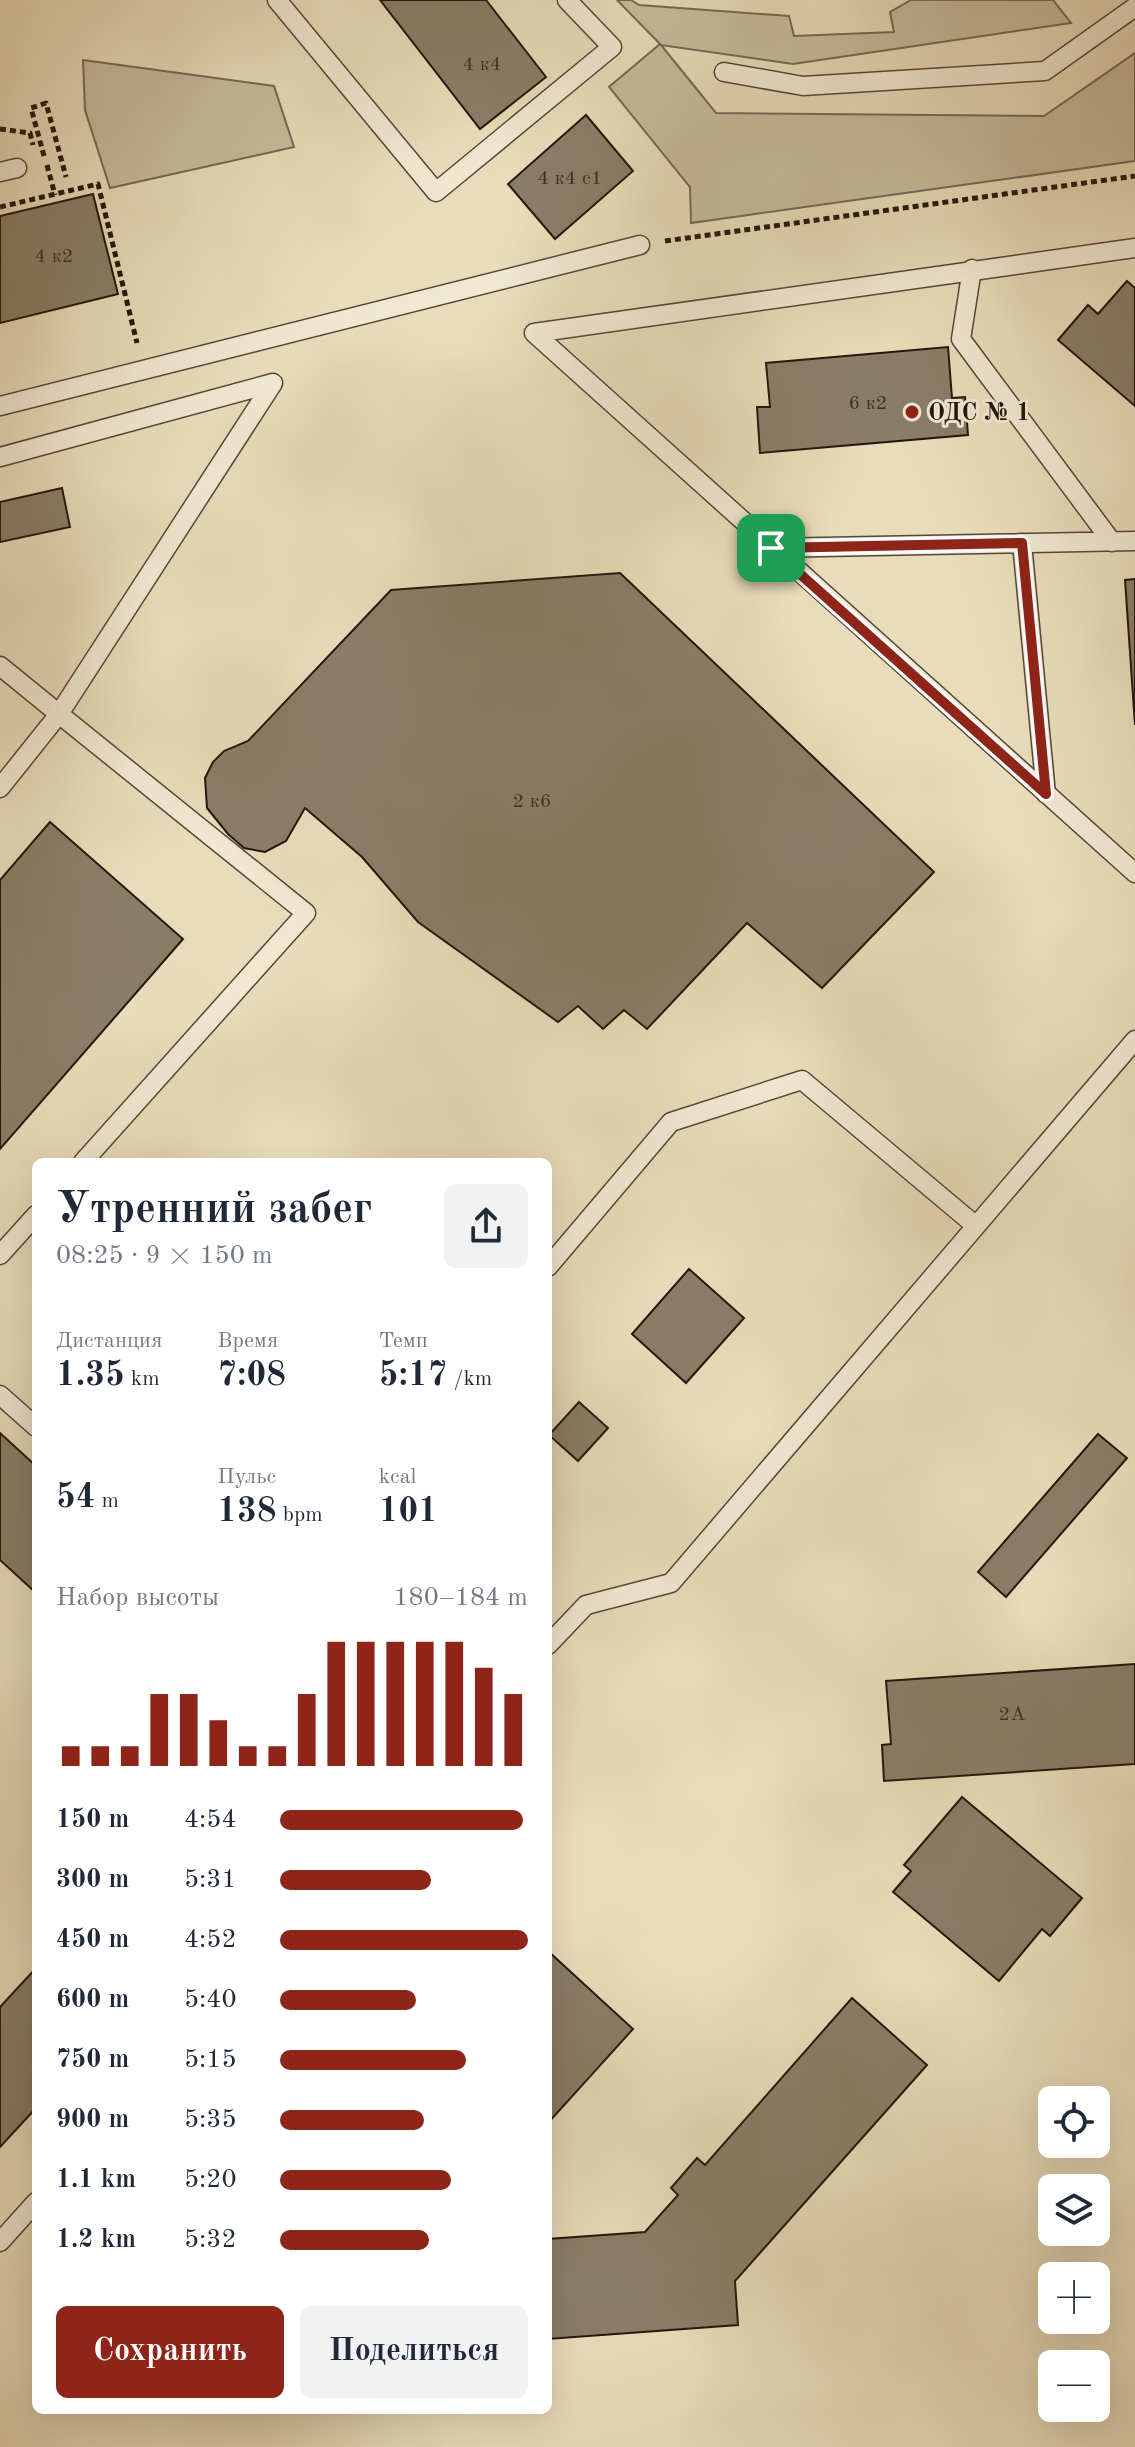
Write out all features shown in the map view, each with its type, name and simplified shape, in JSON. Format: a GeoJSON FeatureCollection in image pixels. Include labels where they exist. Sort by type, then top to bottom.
{"type":"FeatureCollection","features":[{"type":"Feature","properties":{"kind":"lane"},"geometry":{"type":"LineString","coordinates":[[277,0],[436,192],[612,47],[567,0]]}},
{"type":"Feature","properties":{"kind":"lane"},"geometry":{"type":"LineString","coordinates":[[724,72],[803,86],[1045,71],[1135,7]]}},
{"type":"Feature","properties":{"kind":"lane"},"geometry":{"type":"LineString","coordinates":[[0,406],[640,245]]}},
{"type":"Feature","properties":{"kind":"lane"},"geometry":{"type":"LineString","coordinates":[[1135,248],[534,333],[1135,873]]}},
{"type":"Feature","properties":{"kind":"lane"},"geometry":{"type":"LineString","coordinates":[[972,269],[961,339],[1112,542]]}},
{"type":"Feature","properties":{"kind":"lane"},"geometry":{"type":"LineString","coordinates":[[0,457],[273,383],[59,714],[0,788]]}},
{"type":"Feature","properties":{"kind":"lane"},"geometry":{"type":"LineString","coordinates":[[771,548],[1135,541]]}},
{"type":"Feature","properties":{"kind":"lane"},"geometry":{"type":"LineString","coordinates":[[1022,543],[1046,794]]}},
{"type":"Feature","properties":{"kind":"lane"},"geometry":{"type":"LineString","coordinates":[[0,666],[306,913],[87,1158]]}},
{"type":"Feature","properties":{"kind":"lane"},"geometry":{"type":"LineString","coordinates":[[552,1641],[586,1605],[671,1583],[1135,1040]]}},
{"type":"Feature","properties":{"kind":"lane"},"geometry":{"type":"LineString","coordinates":[[552,1262],[671,1122],[802,1080],[976,1226]]}},
{"type":"Feature","properties":{"kind":"lane"},"geometry":{"type":"LineString","coordinates":[[0,1255],[32,1219]]}},
{"type":"Feature","properties":{"kind":"lane"},"geometry":{"type":"LineString","coordinates":[[0,1395],[32,1423]]}},
{"type":"Feature","properties":{"kind":"lane"},"geometry":{"type":"LineString","coordinates":[[0,2242],[32,2206]]}},
{"type":"Feature","properties":{"kind":"path"},"geometry":{"type":"LineString","coordinates":[[55,195],[31,108],[46,103],[66,177]]}},
{"type":"Feature","properties":{"kind":"path"},"geometry":{"type":"LineString","coordinates":[[0,207],[98,184],[138,348]]}},
{"type":"Feature","properties":{"kind":"shaded area"},"geometry":{"type":"Polygon","coordinates":[[[617,0],[631,0],[639,5],[789,16],[794,36],[894,32],[890,12],[911,0],[1053,0],[1071,23],[793,64],[661,45],[716,113],[1044,116],[1135,53],[1135,161],[691,223],[690,187],[609,87],[660,44],[617,0]]]}},
{"type":"Feature","properties":{"kind":"shaded area"},"geometry":{"type":"Polygon","coordinates":[[[83,60],[274,86],[294,147],[110,188],[85,110],[83,60]]]}},
{"type":"Feature","properties":{"kind":"building"},"geometry":{"type":"Polygon","coordinates":[[[380,0],[486,0],[546,77],[480,129],[380,0]]]}},
{"type":"Feature","properties":{"kind":"building"},"geometry":{"type":"Polygon","coordinates":[[[586,115],[633,171],[555,239],[508,184],[586,115]]]}},
{"type":"Feature","properties":{"kind":"building"},"geometry":{"type":"Polygon","coordinates":[[[93,194],[118,294],[0,323],[0,216],[93,194]]]}},
{"type":"Feature","properties":{"kind":"building"},"geometry":{"type":"Polygon","coordinates":[[[1127,281],[1135,288],[1135,406],[1058,340],[1088,305],[1098,314],[1127,281]]]}},
{"type":"Feature","properties":{"kind":"building"},"geometry":{"type":"Polygon","coordinates":[[[948,347],[952,398],[965,397],[968,435],[760,453],[757,407],[770,407],[766,363],[948,347]]]}},
{"type":"Feature","properties":{"kind":"building"},"geometry":{"type":"Polygon","coordinates":[[[62,488],[70,527],[0,542],[0,502],[62,488]]]}},
{"type":"Feature","properties":{"kind":"building"},"geometry":{"type":"Polygon","coordinates":[[[620,573],[934,872],[822,988],[747,923],[647,1029],[624,1010],[603,1029],[578,1006],[558,1022],[418,922],[362,857],[305,808],[286,841],[265,852],[244,848],[207,808],[205,778],[213,762],[224,751],[248,741],[391,590],[620,573]]]}},
{"type":"Feature","properties":{"kind":"building"},"geometry":{"type":"Polygon","coordinates":[[[1135,579],[1135,725],[1125,580],[1135,579]]]}},
{"type":"Feature","properties":{"kind":"building"},"geometry":{"type":"Polygon","coordinates":[[[50,822],[183,939],[0,1149],[0,880],[50,822]]]}},
{"type":"Feature","properties":{"kind":"building"},"geometry":{"type":"Polygon","coordinates":[[[689,1269],[744,1318],[686,1383],[632,1334],[689,1269]]]}},
{"type":"Feature","properties":{"kind":"building"},"geometry":{"type":"Polygon","coordinates":[[[579,1402],[608,1428],[578,1461],[552,1438],[552,1432],[579,1402]]]}},
{"type":"Feature","properties":{"kind":"building"},"geometry":{"type":"Polygon","coordinates":[[[0,1433],[32,1462],[32,1589],[0,1560],[0,1433]]]}},
{"type":"Feature","properties":{"kind":"building"},"geometry":{"type":"Polygon","coordinates":[[[1098,1434],[1127,1458],[1006,1597],[978,1572],[1098,1434]]]}},
{"type":"Feature","properties":{"kind":"building"},"geometry":{"type":"Polygon","coordinates":[[[1135,1664],[1135,1764],[884,1781],[882,1745],[891,1744],[886,1681],[1135,1664]]]}},
{"type":"Feature","properties":{"kind":"building"},"geometry":{"type":"Polygon","coordinates":[[[962,1797],[1082,1898],[1050,1936],[1042,1929],[999,1981],[893,1892],[911,1871],[904,1865],[962,1797]]]}},
{"type":"Feature","properties":{"kind":"building"},"geometry":{"type":"Polygon","coordinates":[[[552,1955],[633,2029],[552,2119],[552,1955]]]}},
{"type":"Feature","properties":{"kind":"building"},"geometry":{"type":"Polygon","coordinates":[[[32,1972],[32,2112],[0,2147],[0,2007],[32,1972]]]}},
{"type":"Feature","properties":{"kind":"building"},"geometry":{"type":"Polygon","coordinates":[[[852,1998],[927,2065],[735,2281],[738,2325],[552,2339],[552,2239],[645,2232],[678,2195],[671,2188],[697,2158],[705,2165],[852,1998]]]}},
{"type":"Feature","properties":{"kind":"place","name":"ОДС № 1"},"geometry":{"type":"Point","coordinates":[912,412]}},
{"type":"Feature","properties":{"kind":"route"},"geometry":{"type":"LineString","coordinates":[[1022,543],[1046,794],[977,732],[771,548],[1022,543]]}}]}
